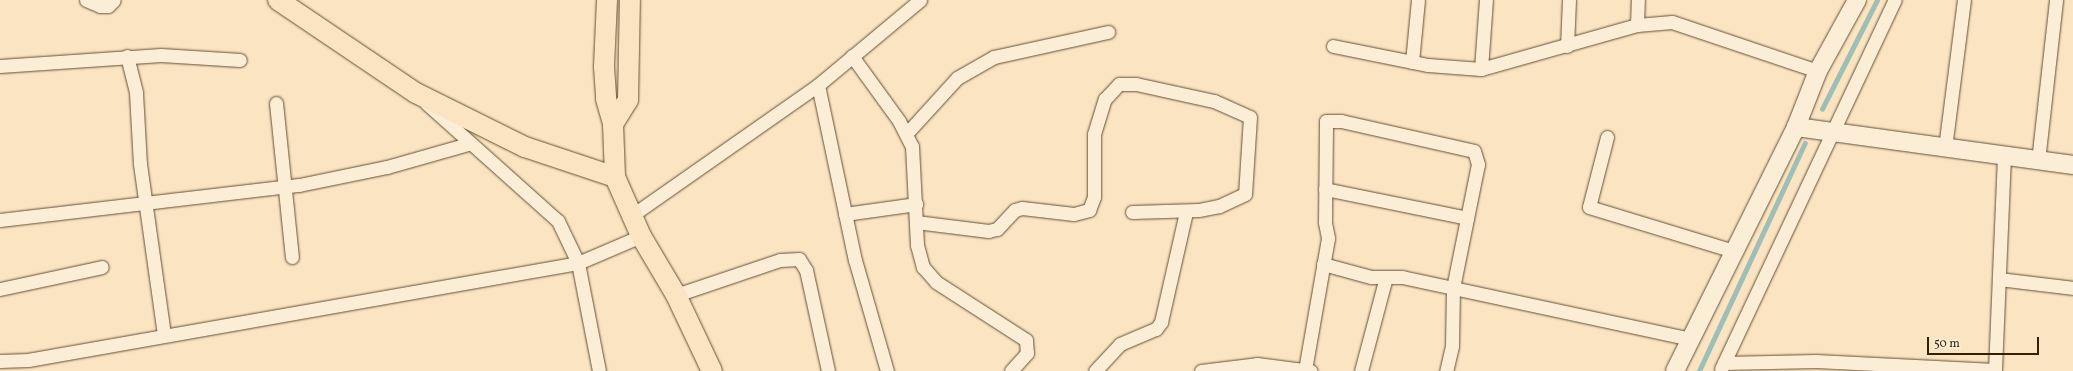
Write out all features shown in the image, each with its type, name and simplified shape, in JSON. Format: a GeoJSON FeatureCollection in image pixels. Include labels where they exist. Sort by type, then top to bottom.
{"type":"FeatureCollection","features":[{"type":"Feature","properties":{"kind":"main road"},"geometry":{"type":"LineString","coordinates":[[278,0],[416,93],[525,146],[615,177]]}},
{"type":"Feature","properties":{"kind":"main road"},"geometry":{"type":"LineString","coordinates":[[607,0],[605,86],[613,124],[615,177],[631,216],[641,236],[676,295],[712,371]]}},
{"type":"Feature","properties":{"kind":"main road"},"geometry":{"type":"LineString","coordinates":[[613,124],[628,100],[630,0]]}},
{"type":"Feature","properties":{"kind":"main road"},"geometry":{"type":"LineString","coordinates":[[1675,371],[1796,127],[1818,71],[1857,0]]}},
{"type":"Feature","properties":{"kind":"main road"},"geometry":{"type":"LineString","coordinates":[[1796,127],[2073,165]]}},
{"type":"Feature","properties":{"kind":"street"},"geometry":{"type":"LineString","coordinates":[[86,0],[100,6],[108,6],[114,0]]}},
{"type":"Feature","properties":{"kind":"street"},"geometry":{"type":"LineString","coordinates":[[631,216],[818,85],[920,0]]}},
{"type":"Feature","properties":{"kind":"street"},"geometry":{"type":"LineString","coordinates":[[1412,62],[1418,0]]}},
{"type":"Feature","properties":{"kind":"street"},"geometry":{"type":"LineString","coordinates":[[1481,69],[1486,0]]}},
{"type":"Feature","properties":{"kind":"street"},"geometry":{"type":"LineString","coordinates":[[1567,46],[1569,0]]}},
{"type":"Feature","properties":{"kind":"street"},"geometry":{"type":"LineString","coordinates":[[1637,25],[1638,0]]}},
{"type":"Feature","properties":{"kind":"street"},"geometry":{"type":"LineString","coordinates":[[1895,0],[1722,367],[1816,366],[1995,370],[2004,156]]}},
{"type":"Feature","properties":{"kind":"street"},"geometry":{"type":"LineString","coordinates":[[1945,148],[1964,0]]}},
{"type":"Feature","properties":{"kind":"street"},"geometry":{"type":"LineString","coordinates":[[2038,161],[2056,0]]}},
{"type":"Feature","properties":{"kind":"street"},"geometry":{"type":"LineString","coordinates":[[1333,46],[1412,62],[1481,69],[1567,46],[1637,25],[1672,22],[1818,71]]}},
{"type":"Feature","properties":{"kind":"street"},"geometry":{"type":"LineString","coordinates":[[907,133],[957,78],[994,57],[1108,32]]}},
{"type":"Feature","properties":{"kind":"street"},"geometry":{"type":"LineString","coordinates":[[128,56],[136,93],[145,203],[164,335]]}},
{"type":"Feature","properties":{"kind":"street"},"geometry":{"type":"LineString","coordinates":[[0,66],[128,56],[240,60]]}},
{"type":"Feature","properties":{"kind":"street"},"geometry":{"type":"LineString","coordinates":[[852,56],[907,133],[914,158],[919,258],[927,274],[1026,340],[1026,353],[1011,371]]}},
{"type":"Feature","properties":{"kind":"street"},"geometry":{"type":"LineString","coordinates":[[916,222],[988,231],[996,229],[1014,210],[1022,208],[1074,214],[1089,210],[1094,197],[1094,134],[1099,113],[1112,89],[1125,84],[1214,101],[1250,117],[1245,194],[1219,206],[1186,212],[1132,212]]}},
{"type":"Feature","properties":{"kind":"street"},"geometry":{"type":"LineString","coordinates":[[818,85],[845,214],[888,371]]}},
{"type":"Feature","properties":{"kind":"street"},"geometry":{"type":"LineString","coordinates":[[416,93],[468,144],[558,221],[578,263],[599,371]]}},
{"type":"Feature","properties":{"kind":"street"},"geometry":{"type":"LineString","coordinates":[[276,103],[292,257]]}},
{"type":"Feature","properties":{"kind":"street"},"geometry":{"type":"LineString","coordinates":[[1201,371],[1257,364],[1308,370],[1328,238],[1325,189],[1326,121],[1341,121],[1474,151],[1478,164],[1453,288],[1452,346],[1446,371]]}},
{"type":"Feature","properties":{"kind":"street"},"geometry":{"type":"LineString","coordinates":[[1607,137],[1589,207],[1734,251]]}},
{"type":"Feature","properties":{"kind":"street"},"geometry":{"type":"LineString","coordinates":[[0,220],[284,187],[387,168],[468,144]]}},
{"type":"Feature","properties":{"kind":"street"},"geometry":{"type":"LineString","coordinates":[[1325,189],[1467,218]]}},
{"type":"Feature","properties":{"kind":"street"},"geometry":{"type":"LineString","coordinates":[[845,214],[916,204]]}},
{"type":"Feature","properties":{"kind":"street"},"geometry":{"type":"LineString","coordinates":[[1095,371],[1120,344],[1156,329],[1161,322],[1186,212]]}},
{"type":"Feature","properties":{"kind":"street"},"geometry":{"type":"LineString","coordinates":[[0,361],[28,360],[578,263],[641,236]]}},
{"type":"Feature","properties":{"kind":"street"},"geometry":{"type":"LineString","coordinates":[[676,295],[780,260],[799,259],[806,270],[828,371]]}},
{"type":"Feature","properties":{"kind":"street"},"geometry":{"type":"LineString","coordinates":[[1323,264],[1371,277],[1386,277],[1453,288],[1691,339]]}},
{"type":"Feature","properties":{"kind":"street"},"geometry":{"type":"LineString","coordinates":[[0,289],[102,267]]}},
{"type":"Feature","properties":{"kind":"street"},"geometry":{"type":"LineString","coordinates":[[1361,371],[1386,277]]}},
{"type":"Feature","properties":{"kind":"street"},"geometry":{"type":"LineString","coordinates":[[1998,279],[2073,288]]}},
{"type":"Feature","properties":{"kind":"waterway"},"geometry":{"type":"LineString","coordinates":[[1822,109],[1877,0]]}},
{"type":"Feature","properties":{"kind":"waterway"},"geometry":{"type":"LineString","coordinates":[[1699,371],[1805,143]]}}]}
